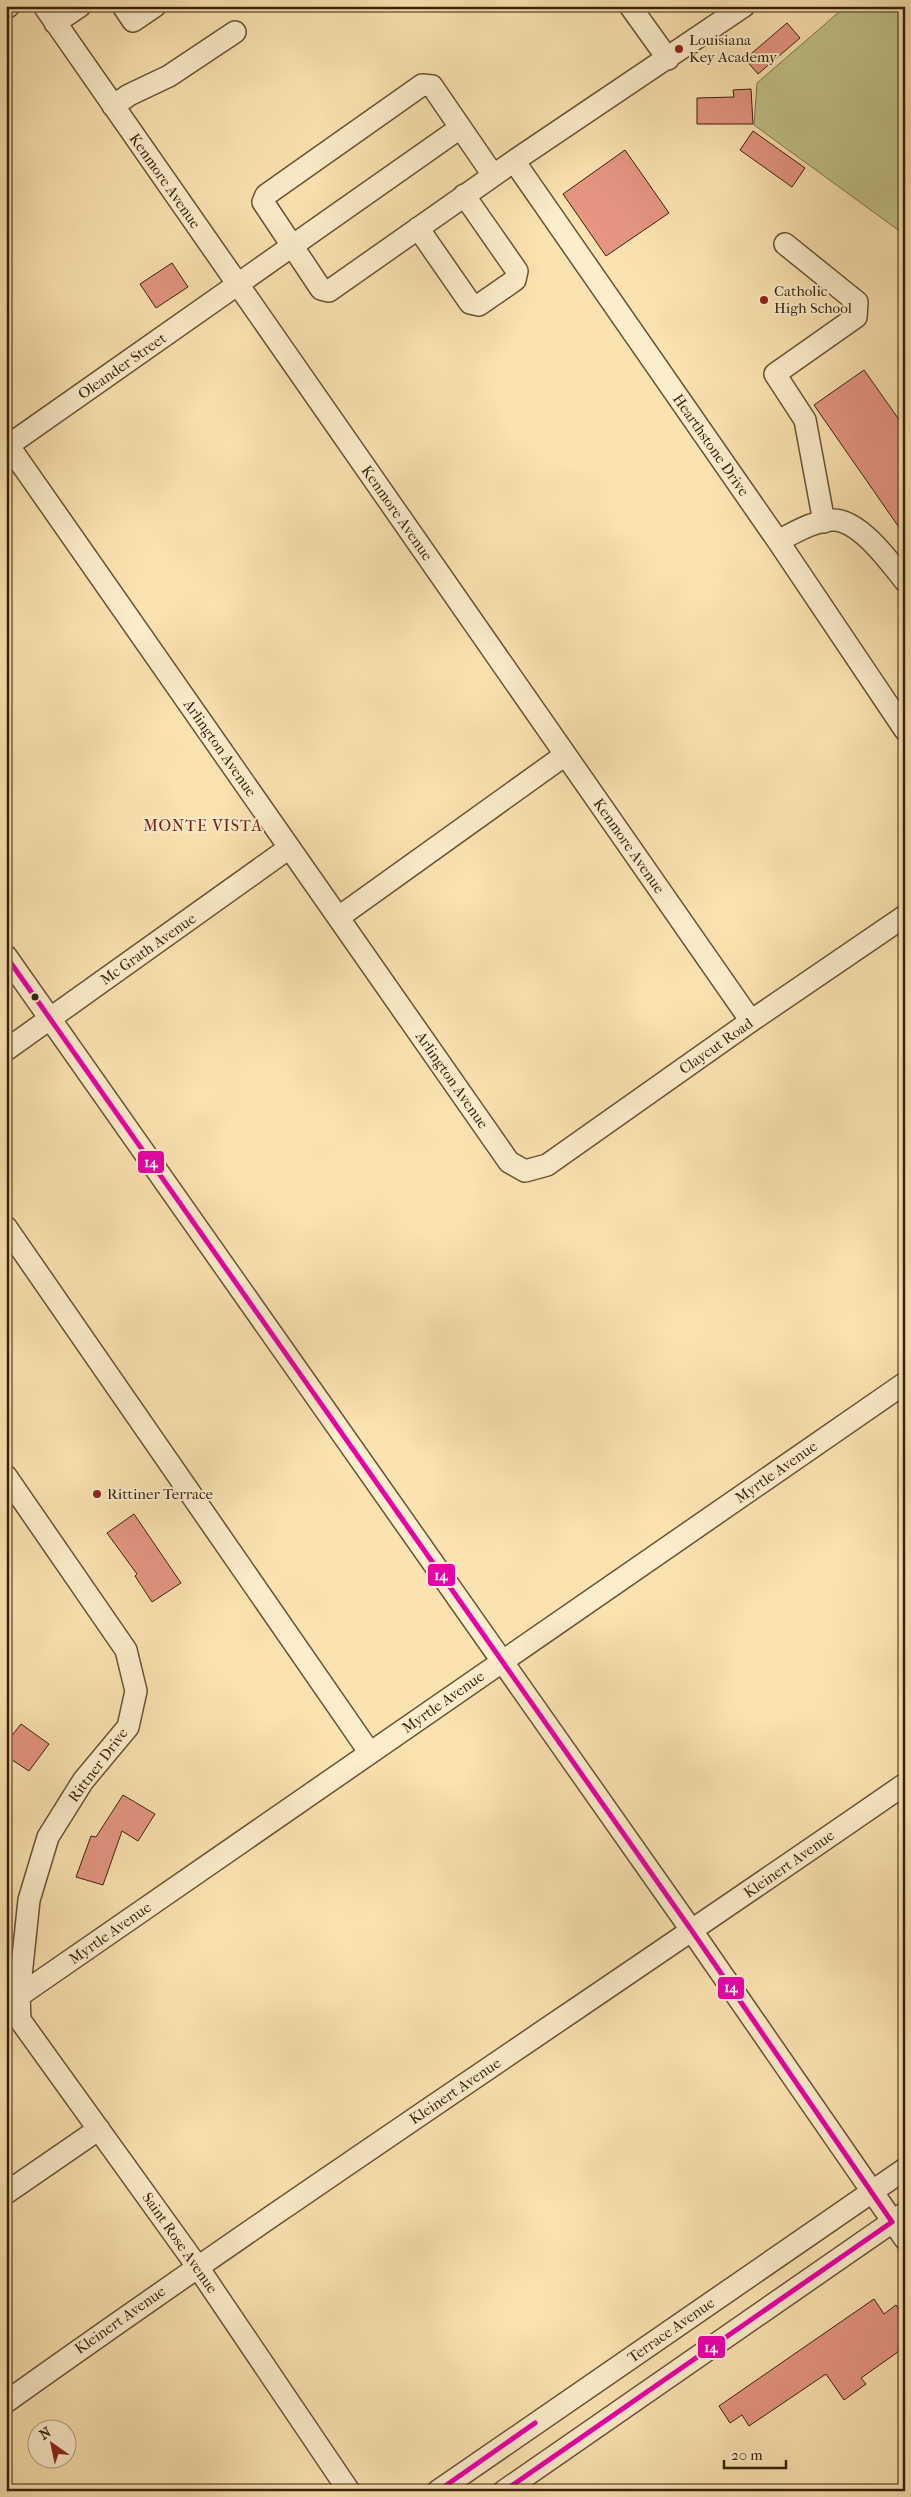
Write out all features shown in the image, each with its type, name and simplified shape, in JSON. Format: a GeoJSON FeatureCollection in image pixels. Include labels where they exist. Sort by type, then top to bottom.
{"type":"FeatureCollection","features":[{"type":"Feature","properties":{"kind":"street"},"geometry":{"type":"LineString","coordinates":[[49,15],[80,6]]}},
{"type":"Feature","properties":{"kind":"street"},"geometry":{"type":"LineString","coordinates":[[123,6],[134,21],[155,6]]}},
{"type":"Feature","properties":{"kind":"street"},"geometry":{"type":"LineString","coordinates":[[630,6],[668,59]]}},
{"type":"Feature","properties":{"kind":"street"},"geometry":{"type":"LineString","coordinates":[[493,175],[432,86],[422,85],[266,195],[262,202],[321,289],[329,291],[493,175],[668,59],[744,6]]}},
{"type":"Feature","properties":{"kind":"street","name":"Kenmore Avenue"},"geometry":{"type":"LineString","coordinates":[[49,15],[751,1021]]}},
{"type":"Feature","properties":{"kind":"street"},"geometry":{"type":"LineString","coordinates":[[113,106],[129,95],[169,76],[235,32]]}},
{"type":"Feature","properties":{"kind":"street","name":"Oleander Street"},"geometry":{"type":"LineString","coordinates":[[7,445],[460,128]]}},
{"type":"Feature","properties":{"kind":"street","name":"Hearthstone Drive"},"geometry":{"type":"LineString","coordinates":[[514,161],[903,724]]}},
{"type":"Feature","properties":{"kind":"street"},"geometry":{"type":"LineString","coordinates":[[418,228],[470,303],[479,305],[515,280],[517,271],[464,195]]}},
{"type":"Feature","properties":{"kind":"street"},"geometry":{"type":"LineString","coordinates":[[786,244],[857,302],[856,317],[775,374],[805,420],[824,522]]}},
{"type":"Feature","properties":{"kind":"street","name":"Arlington Avenue"},"geometry":{"type":"LineString","coordinates":[[7,445],[509,1162],[525,1171]]}},
{"type":"Feature","properties":{"kind":"street"},"geometry":{"type":"LineString","coordinates":[[778,541],[802,528],[833,520],[863,532],[905,581]]}},
{"type":"Feature","properties":{"kind":"street"},"geometry":{"type":"LineString","coordinates":[[339,917],[565,754]]}},
{"type":"Feature","properties":{"kind":"street","name":"Mc Grath Avenue"},"geometry":{"type":"LineString","coordinates":[[6,1050],[290,848]]}},
{"type":"Feature","properties":{"kind":"street","name":"Claycut Road"},"geometry":{"type":"LineString","coordinates":[[525,1171],[547,1165],[751,1021],[905,916]]}},
{"type":"Feature","properties":{"kind":"street"},"geometry":{"type":"LineString","coordinates":[[6,956],[692,1931],[871,2192],[901,2225],[504,2491]]}},
{"type":"Feature","properties":{"kind":"street"},"geometry":{"type":"LineString","coordinates":[[6,1227],[370,1753]]}},
{"type":"Feature","properties":{"kind":"street","name":"Myrtle Avenue"},"geometry":{"type":"LineString","coordinates":[[13,2000],[905,1383]]}},
{"type":"Feature","properties":{"kind":"street","name":"Rittner Drive"},"geometry":{"type":"LineString","coordinates":[[7,1481],[126,1650],[136,1691],[128,1727],[83,1781],[48,1837],[29,1900],[13,2000]]}},
{"type":"Feature","properties":{"kind":"street","name":"Kleinert Avenue"},"geometry":{"type":"LineString","coordinates":[[6,2402],[197,2266],[692,1931],[905,1784]]}},
{"type":"Feature","properties":{"kind":"street","name":"Saint Rose Avenue"},"geometry":{"type":"LineString","coordinates":[[13,2000],[20,2020],[197,2266],[349,2491]]}},
{"type":"Feature","properties":{"kind":"street"},"geometry":{"type":"LineString","coordinates":[[6,2193],[99,2129]]}},
{"type":"Feature","properties":{"kind":"street","name":"Terrace Avenue"},"geometry":{"type":"LineString","coordinates":[[438,2491],[905,2169]]}},
{"type":"Feature","properties":{"kind":"green space"},"geometry":{"type":"Polygon","coordinates":[[[846,6],[905,6],[905,235],[754,125],[757,83],[846,6]]]}},
{"type":"Feature","properties":{"kind":"building"},"geometry":{"type":"Polygon","coordinates":[[[787,23],[800,38],[758,74],[745,59],[787,23]]]}},
{"type":"Feature","properties":{"kind":"building"},"geometry":{"type":"Polygon","coordinates":[[[751,89],[753,124],[697,124],[697,98],[734,97],[733,90],[751,89]]]}},
{"type":"Feature","properties":{"kind":"building"},"geometry":{"type":"Polygon","coordinates":[[[753,131],[805,168],[792,187],[740,150],[753,131]]]}},
{"type":"Feature","properties":{"kind":"building"},"geometry":{"type":"Polygon","coordinates":[[[625,150],[669,213],[606,256],[563,194],[625,150]]]}},
{"type":"Feature","properties":{"kind":"building"},"geometry":{"type":"Polygon","coordinates":[[[172,263],[188,287],[156,308],[140,284],[172,263]]]}},
{"type":"Feature","properties":{"kind":"building"},"geometry":{"type":"Polygon","coordinates":[[[864,370],[905,428],[905,536],[814,405],[864,370]]]}},
{"type":"Feature","properties":{"kind":"building"},"geometry":{"type":"Polygon","coordinates":[[[134,1514],[181,1583],[152,1602],[135,1576],[137,1574],[107,1533],[134,1514]]]}},
{"type":"Feature","properties":{"kind":"building"},"geometry":{"type":"Polygon","coordinates":[[[21,1724],[49,1744],[29,1771],[6,1756],[6,1743],[21,1724]]]}},
{"type":"Feature","properties":{"kind":"building"},"geometry":{"type":"Polygon","coordinates":[[[123,1795],[155,1814],[138,1841],[122,1831],[103,1885],[76,1877],[91,1836],[96,1837],[123,1795]]]}},
{"type":"Feature","properties":{"kind":"building"},"geometry":{"type":"Polygon","coordinates":[[[874,2299],[884,2314],[896,2305],[905,2318],[905,2347],[861,2378],[866,2384],[844,2400],[826,2374],[749,2426],[742,2415],[730,2423],[719,2406],[874,2299]]]}},
{"type":"Feature","properties":{"kind":"transit line","name":"14"},"geometry":{"type":"LineString","coordinates":[[6,956],[692,1931],[892,2222],[504,2491]]}},
{"type":"Feature","properties":{"kind":"transit line","name":"14"},"geometry":{"type":"LineString","coordinates":[[438,2491],[535,2423]]}},
{"type":"Feature","properties":{"kind":"place","name":"Louisiana Key Academy"},"geometry":{"type":"Point","coordinates":[679,49]}},
{"type":"Feature","properties":{"kind":"place","name":"Catholic High School"},"geometry":{"type":"Point","coordinates":[764,300]}},
{"type":"Feature","properties":{"kind":"place","name":"Rittiner Terrace"},"geometry":{"type":"Point","coordinates":[97,1494]}},
{"type":"Feature","properties":{"kind":"district","name":"MONTE VISTA"},"geometry":{"type":"Point","coordinates":[203,825]}}]}
